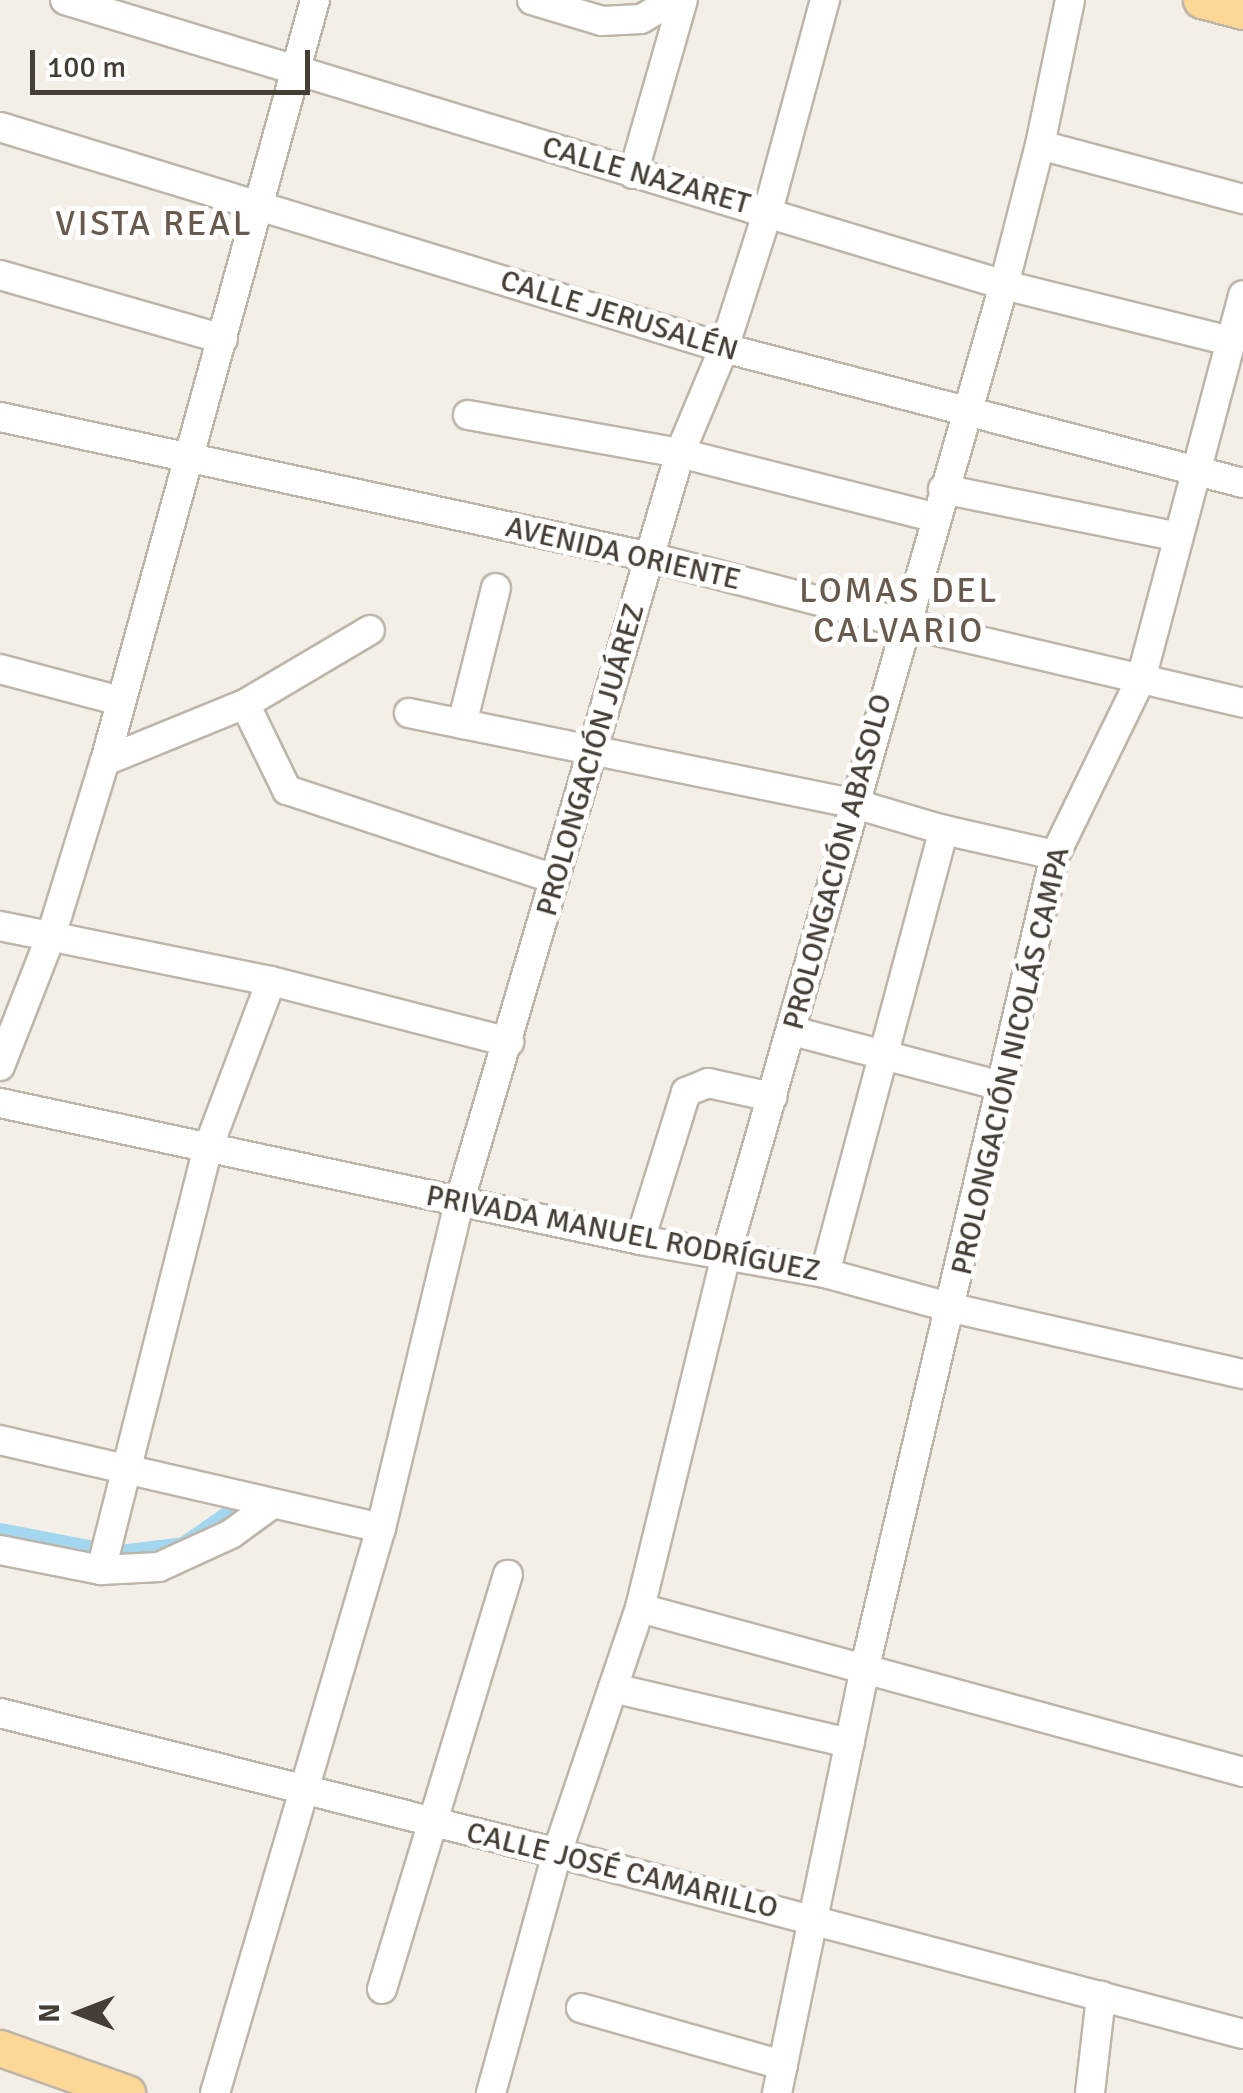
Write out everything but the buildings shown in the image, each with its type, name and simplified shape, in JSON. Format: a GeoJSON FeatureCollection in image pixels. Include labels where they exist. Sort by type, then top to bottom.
{"type":"FeatureCollection","features":[{"type":"Feature","properties":{"kind":"main road"},"geometry":{"type":"LineString","coordinates":[[1201,0],[1243,11]]}},
{"type":"Feature","properties":{"kind":"main road"},"geometry":{"type":"LineString","coordinates":[[0,2048],[127,2093]]}},
{"type":"Feature","properties":{"kind":"street","name":"CALLE NAZARET"},"geometry":{"type":"LineString","coordinates":[[64,0],[1004,284],[1230,341]]}},
{"type":"Feature","properties":{"kind":"street"},"geometry":{"type":"LineString","coordinates":[[0,1066],[51,936],[105,761],[316,0]]}},
{"type":"Feature","properties":{"kind":"street"},"geometry":{"type":"LineString","coordinates":[[532,0],[602,22],[641,19],[674,0]]}},
{"type":"Feature","properties":{"kind":"street"},"geometry":{"type":"LineString","coordinates":[[633,174],[683,0]]}},
{"type":"Feature","properties":{"kind":"street","name":"PROLONGACIÓN JUÁREZ"},"geometry":{"type":"LineString","coordinates":[[215,2093],[381,1528],[459,1202],[680,453],[724,348],[768,211],[826,0]]}},
{"type":"Feature","properties":{"kind":"street","name":"PROLONGACIÓN ABASOLO"},"geometry":{"type":"LineString","coordinates":[[491,2093],[557,1853],[640,1608],[726,1255],[792,1031],[903,623],[1004,284],[1040,146],[1070,0]]}},
{"type":"Feature","properties":{"kind":"street","name":"CALLE JERUSALÉN"},"geometry":{"type":"LineString","coordinates":[[0,127],[724,348],[1243,484]]}},
{"type":"Feature","properties":{"kind":"street"},"geometry":{"type":"LineString","coordinates":[[1040,146],[1243,199]]}},
{"type":"Feature","properties":{"kind":"street"},"geometry":{"type":"LineString","coordinates":[[0,275],[223,339]]}},
{"type":"Feature","properties":{"kind":"street","name":"PROLONGACIÓN NICOLÁS CAMPA"},"geometry":{"type":"LineString","coordinates":[[780,2079],[865,1668],[1055,855],[1141,679],[1243,295]]}},
{"type":"Feature","properties":{"kind":"street"},"geometry":{"type":"LineString","coordinates":[[468,415],[680,453],[936,518]]}},
{"type":"Feature","properties":{"kind":"street","name":"AVENIDA ORIENTE"},"geometry":{"type":"LineString","coordinates":[[0,416],[190,461],[650,556],[903,623],[1243,703]]}},
{"type":"Feature","properties":{"kind":"street"},"geometry":{"type":"LineString","coordinates":[[944,489],[1178,537]]}},
{"type":"Feature","properties":{"kind":"street"},"geometry":{"type":"LineString","coordinates":[[462,724],[496,588]]}},
{"type":"Feature","properties":{"kind":"street"},"geometry":{"type":"LineString","coordinates":[[105,761],[245,704],[370,630]]}},
{"type":"Feature","properties":{"kind":"street"},"geometry":{"type":"LineString","coordinates":[[0,669],[120,701]]}},
{"type":"Feature","properties":{"kind":"street"},"geometry":{"type":"LineString","coordinates":[[245,704],[287,790],[555,880]]}},
{"type":"Feature","properties":{"kind":"street"},"geometry":{"type":"LineString","coordinates":[[409,712],[852,803],[944,830],[1055,855]]}},
{"type":"Feature","properties":{"kind":"street"},"geometry":{"type":"LineString","coordinates":[[825,1273],[887,1056],[944,830]]}},
{"type":"Feature","properties":{"kind":"street"},"geometry":{"type":"LineString","coordinates":[[0,926],[271,981],[509,1042]]}},
{"type":"Feature","properties":{"kind":"street"},"geometry":{"type":"LineString","coordinates":[[101,1570],[208,1148],[271,981]]}},
{"type":"Feature","properties":{"kind":"street"},"geometry":{"type":"LineString","coordinates":[[792,1031],[1001,1086]]}},
{"type":"Feature","properties":{"kind":"street"},"geometry":{"type":"LineString","coordinates":[[640,1240],[686,1092],[708,1084],[772,1097]]}},
{"type":"Feature","properties":{"kind":"street","name":"PRIVADA MANUEL RODRÍGUEZ"},"geometry":{"type":"LineString","coordinates":[[0,1103],[640,1240],[825,1273],[952,1308],[1243,1374]]}},
{"type":"Feature","properties":{"kind":"street"},"geometry":{"type":"LineString","coordinates":[[0,1440],[126,1466],[381,1528]]}},
{"type":"Feature","properties":{"kind":"street"},"geometry":{"type":"LineString","coordinates":[[0,1550],[101,1570],[160,1567],[231,1534],[272,1504]]}},
{"type":"Feature","properties":{"kind":"street"},"geometry":{"type":"LineString","coordinates":[[382,1989],[508,1574]]}},
{"type":"Feature","properties":{"kind":"street"},"geometry":{"type":"LineString","coordinates":[[640,1608],[1243,1772]]}},
{"type":"Feature","properties":{"kind":"street"},"geometry":{"type":"LineString","coordinates":[[613,1688],[850,1743]]}},
{"type":"Feature","properties":{"kind":"street","name":"CALLE JOSÉ CAMARILLO"},"geometry":{"type":"LineString","coordinates":[[0,1713],[557,1853],[1243,2034]]}},
{"type":"Feature","properties":{"kind":"street"},"geometry":{"type":"LineString","coordinates":[[1090,2093],[1101,1996]]}},
{"type":"Feature","properties":{"kind":"street"},"geometry":{"type":"LineString","coordinates":[[581,2008],[780,2079]]}},
{"type":"Feature","properties":{"kind":"waterway"},"geometry":{"type":"LineString","coordinates":[[120,1555],[184,1547],[233,1513]]}},
{"type":"Feature","properties":{"kind":"waterway"},"geometry":{"type":"LineString","coordinates":[[0,1533],[94,1551]]}},
{"type":"Feature","properties":{"kind":"district","name":"VISTA REAL"},"geometry":{"type":"Point","coordinates":[154,224]}},
{"type":"Feature","properties":{"kind":"district","name":"LOMAS DEL CALVARIO"},"geometry":{"type":"Point","coordinates":[899,611]}}]}
